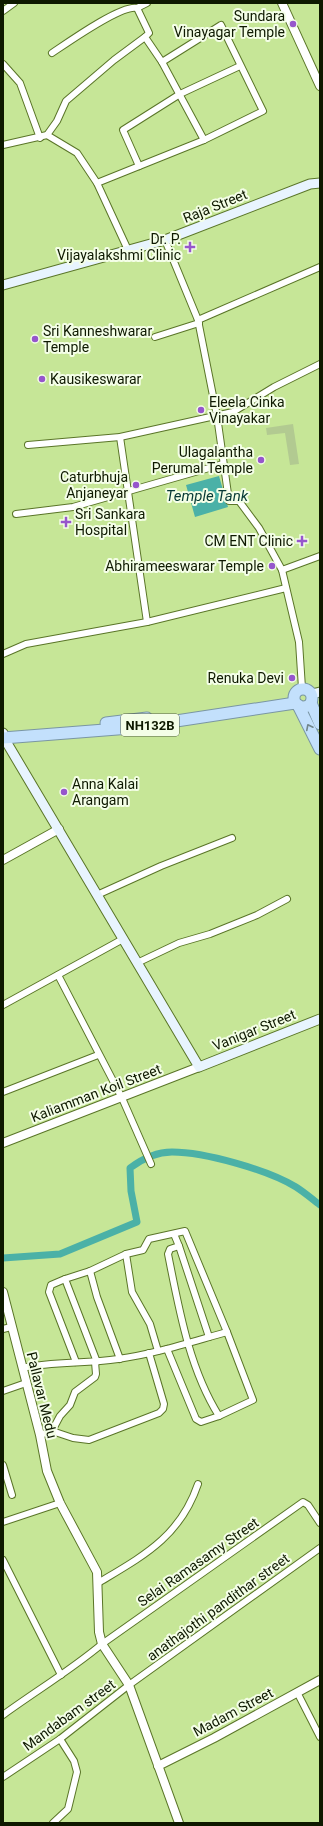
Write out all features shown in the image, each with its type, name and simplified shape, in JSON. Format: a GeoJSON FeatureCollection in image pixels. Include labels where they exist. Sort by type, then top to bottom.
{"type":"FeatureCollection","features":[{"type":"Feature","properties":{"kind":"highway"},"geometry":{"type":"LineString","coordinates":[[320,724],[315,698],[308,689],[302,688],[297,691],[296,702],[320,749]]}},
{"type":"Feature","properties":{"kind":"highway"},"geometry":{"type":"LineString","coordinates":[[296,702],[306,706],[315,698]]}},
{"type":"Feature","properties":{"kind":"highway","name":"NH132B"},"geometry":{"type":"LineString","coordinates":[[3,735],[296,702]]}},
{"type":"Feature","properties":{"kind":"main road","name":"Raja Street"},"geometry":{"type":"LineString","coordinates":[[3,285],[165,240],[310,184],[320,183]]}},
{"type":"Feature","properties":{"kind":"main road"},"geometry":{"type":"LineString","coordinates":[[3,735],[199,1067]]}},
{"type":"Feature","properties":{"kind":"main road","name":"Vanigar Street"},"geometry":{"type":"LineString","coordinates":[[199,1067],[320,1019]]}},
{"type":"Feature","properties":{"kind":"street"},"geometry":{"type":"LineString","coordinates":[[3,11],[14,3]]}},
{"type":"Feature","properties":{"kind":"street"},"geometry":{"type":"LineString","coordinates":[[52,53],[106,19],[130,8],[137,8],[147,3]]}},
{"type":"Feature","properties":{"kind":"street"},"geometry":{"type":"LineString","coordinates":[[282,3],[320,86]]}},
{"type":"Feature","properties":{"kind":"street"},"geometry":{"type":"LineString","coordinates":[[3,145],[40,138],[47,135],[57,121],[66,101],[114,60],[146,37],[149,33],[137,8]]}},
{"type":"Feature","properties":{"kind":"street"},"geometry":{"type":"LineString","coordinates":[[97,183],[204,140],[263,111],[221,25],[162,62]]}},
{"type":"Feature","properties":{"kind":"street"},"geometry":{"type":"LineString","coordinates":[[146,37],[162,62],[204,140]]}},
{"type":"Feature","properties":{"kind":"street"},"geometry":{"type":"LineString","coordinates":[[3,64],[20,83],[40,138]]}},
{"type":"Feature","properties":{"kind":"street"},"geometry":{"type":"LineString","coordinates":[[139,166],[123,130],[180,94],[240,66]]}},
{"type":"Feature","properties":{"kind":"street"},"geometry":{"type":"LineString","coordinates":[[47,135],[77,153],[97,183],[128,250]]}},
{"type":"Feature","properties":{"kind":"street"},"geometry":{"type":"LineString","coordinates":[[165,240],[199,322],[217,416],[229,501],[239,501],[259,528],[282,570],[299,642],[302,688]]}},
{"type":"Feature","properties":{"kind":"street"},"geometry":{"type":"LineString","coordinates":[[155,337],[199,322],[320,267]]}},
{"type":"Feature","properties":{"kind":"street"},"geometry":{"type":"LineString","coordinates":[[28,445],[120,437],[233,412],[274,386],[320,364]]}},
{"type":"Feature","properties":{"kind":"street"},"geometry":{"type":"LineString","coordinates":[[120,437],[147,622]]}},
{"type":"Feature","properties":{"kind":"street"},"geometry":{"type":"LineString","coordinates":[[16,514],[73,507],[223,464]]}},
{"type":"Feature","properties":{"kind":"street"},"geometry":{"type":"LineString","coordinates":[[282,570],[320,556]]}},
{"type":"Feature","properties":{"kind":"street"},"geometry":{"type":"LineString","coordinates":[[3,654],[26,644],[147,622],[286,588]]}},
{"type":"Feature","properties":{"kind":"street"},"geometry":{"type":"LineString","coordinates":[[3,860],[59,829]]}},
{"type":"Feature","properties":{"kind":"street"},"geometry":{"type":"LineString","coordinates":[[97,895],[161,866],[232,838]]}},
{"type":"Feature","properties":{"kind":"street"},"geometry":{"type":"LineString","coordinates":[[137,963],[179,943],[210,934],[257,915],[287,899]]}},
{"type":"Feature","properties":{"kind":"street"},"geometry":{"type":"LineString","coordinates":[[3,1006],[123,939]]}},
{"type":"Feature","properties":{"kind":"street"},"geometry":{"type":"LineString","coordinates":[[58,975],[98,1055],[122,1098],[151,1164]]}},
{"type":"Feature","properties":{"kind":"street"},"geometry":{"type":"LineString","coordinates":[[3,1092],[98,1055]]}},
{"type":"Feature","properties":{"kind":"street","name":"Kaliamman Koil Street"},"geometry":{"type":"LineString","coordinates":[[3,1143],[199,1067]]}},
{"type":"Feature","properties":{"kind":"street"},"geometry":{"type":"LineString","coordinates":[[76,1362],[49,1292],[51,1285],[90,1271],[126,1254],[143,1250],[149,1239],[186,1232],[228,1332],[253,1399],[251,1402],[201,1422],[196,1419],[167,1349]]}},
{"type":"Feature","properties":{"kind":"street"},"geometry":{"type":"LineString","coordinates":[[174,1234],[180,1246],[208,1337]]}},
{"type":"Feature","properties":{"kind":"street"},"geometry":{"type":"LineString","coordinates":[[180,1246],[170,1249],[168,1254],[188,1344],[210,1401],[219,1416]]}},
{"type":"Feature","properties":{"kind":"street"},"geometry":{"type":"LineString","coordinates":[[126,1254],[132,1292],[150,1324],[158,1351]]}},
{"type":"Feature","properties":{"kind":"street"},"geometry":{"type":"LineString","coordinates":[[90,1271],[97,1297],[120,1359]]}},
{"type":"Feature","properties":{"kind":"street"},"geometry":{"type":"LineString","coordinates":[[52,1431],[60,1416],[70,1405],[75,1392],[95,1377],[96,1374],[96,1362],[65,1279]]}},
{"type":"Feature","properties":{"kind":"street","name":"Pallavar Medu"},"geometry":{"type":"LineString","coordinates":[[3,1292],[7,1328],[22,1368],[40,1435],[47,1472],[60,1503],[97,1572],[99,1625],[102,1644]]}},
{"type":"Feature","properties":{"kind":"street"},"geometry":{"type":"LineString","coordinates":[[22,1368],[41,1364],[96,1362],[120,1359],[188,1344],[228,1332]]}},
{"type":"Feature","properties":{"kind":"street"},"geometry":{"type":"LineString","coordinates":[[40,1435],[52,1431],[73,1438],[89,1440],[159,1413],[164,1404],[149,1353]]}},
{"type":"Feature","properties":{"kind":"street"},"geometry":{"type":"LineString","coordinates":[[3,1391],[26,1383]]}},
{"type":"Feature","properties":{"kind":"street"},"geometry":{"type":"LineString","coordinates":[[3,1465],[12,1495]]}},
{"type":"Feature","properties":{"kind":"street"},"geometry":{"type":"LineString","coordinates":[[98,1583],[148,1553],[172,1531],[192,1500],[198,1484]]}},
{"type":"Feature","properties":{"kind":"street","name":"Selai Ramasamy Street"},"geometry":{"type":"LineString","coordinates":[[3,1715],[78,1664],[102,1644],[303,1502],[308,1505],[320,1523]]}},
{"type":"Feature","properties":{"kind":"street"},"geometry":{"type":"LineString","coordinates":[[3,1522],[60,1503]]}},
{"type":"Feature","properties":{"kind":"street","name":"anathajothi pandithar street"},"geometry":{"type":"LineString","coordinates":[[129,1685],[320,1548]]}},
{"type":"Feature","properties":{"kind":"street"},"geometry":{"type":"LineString","coordinates":[[3,1560],[61,1675]]}},
{"type":"Feature","properties":{"kind":"street"},"geometry":{"type":"LineString","coordinates":[[102,1644],[129,1685],[146,1726],[158,1766],[179,1823]]}},
{"type":"Feature","properties":{"kind":"street","name":"Madam Street"},"geometry":{"type":"LineString","coordinates":[[158,1766],[214,1738],[320,1680]]}},
{"type":"Feature","properties":{"kind":"street","name":"Mandabam street"},"geometry":{"type":"LineString","coordinates":[[3,1777],[60,1739],[129,1685]]}},
{"type":"Feature","properties":{"kind":"street"},"geometry":{"type":"LineString","coordinates":[[297,1692],[320,1737]]}},
{"type":"Feature","properties":{"kind":"street"},"geometry":{"type":"LineString","coordinates":[[53,1823],[68,1809],[77,1772],[74,1761],[60,1739]]}},
{"type":"Feature","properties":{"kind":"green space"},"geometry":{"type":"Polygon","coordinates":[[[293,424],[299,464],[290,465],[285,433],[267,435],[266,428],[293,424]]]}},
{"type":"Feature","properties":{"kind":"water","name":"Temple Tank"},"geometry":{"type":"Polygon","coordinates":[[[219,476],[228,507],[195,517],[186,485],[219,476]]]}},
{"type":"Feature","properties":{"kind":"waterway"},"geometry":{"type":"LineString","coordinates":[[3,1258],[60,1254],[137,1222],[131,1191],[130,1168],[145,1159],[161,1153],[172,1152],[201,1155],[253,1168],[296,1187],[320,1205]]}},
{"type":"Feature","properties":{"kind":"place","name":"Sundara Vinayagar Temple"},"geometry":{"type":"Point","coordinates":[293,24]}},
{"type":"Feature","properties":{"kind":"place","name":"Dr. P. Vijayalakshmi Clinic"},"geometry":{"type":"Point","coordinates":[190,247]}},
{"type":"Feature","properties":{"kind":"place","name":"Sri Kanneshwarar Temple"},"geometry":{"type":"Point","coordinates":[35,339]}},
{"type":"Feature","properties":{"kind":"place","name":"Kausikeswarar"},"geometry":{"type":"Point","coordinates":[42,379]}},
{"type":"Feature","properties":{"kind":"place","name":"Eleela Cinka Vinayakar"},"geometry":{"type":"Point","coordinates":[201,410]}},
{"type":"Feature","properties":{"kind":"place","name":"Ulagalantha Perumal Temple"},"geometry":{"type":"Point","coordinates":[261,460]}},
{"type":"Feature","properties":{"kind":"place","name":"Caturbhuja Anjaneyar"},"geometry":{"type":"Point","coordinates":[136,485]}},
{"type":"Feature","properties":{"kind":"place","name":"Sri Sankara Hospital"},"geometry":{"type":"Point","coordinates":[66,522]}},
{"type":"Feature","properties":{"kind":"place","name":"CM ENT Clinic"},"geometry":{"type":"Point","coordinates":[302,541]}},
{"type":"Feature","properties":{"kind":"place","name":"Abhirameeswarar Temple"},"geometry":{"type":"Point","coordinates":[272,566]}},
{"type":"Feature","properties":{"kind":"place","name":"Renuka Devi"},"geometry":{"type":"Point","coordinates":[292,678]}},
{"type":"Feature","properties":{"kind":"place","name":"Anna Kalai Arangam"},"geometry":{"type":"Point","coordinates":[64,792]}}]}
